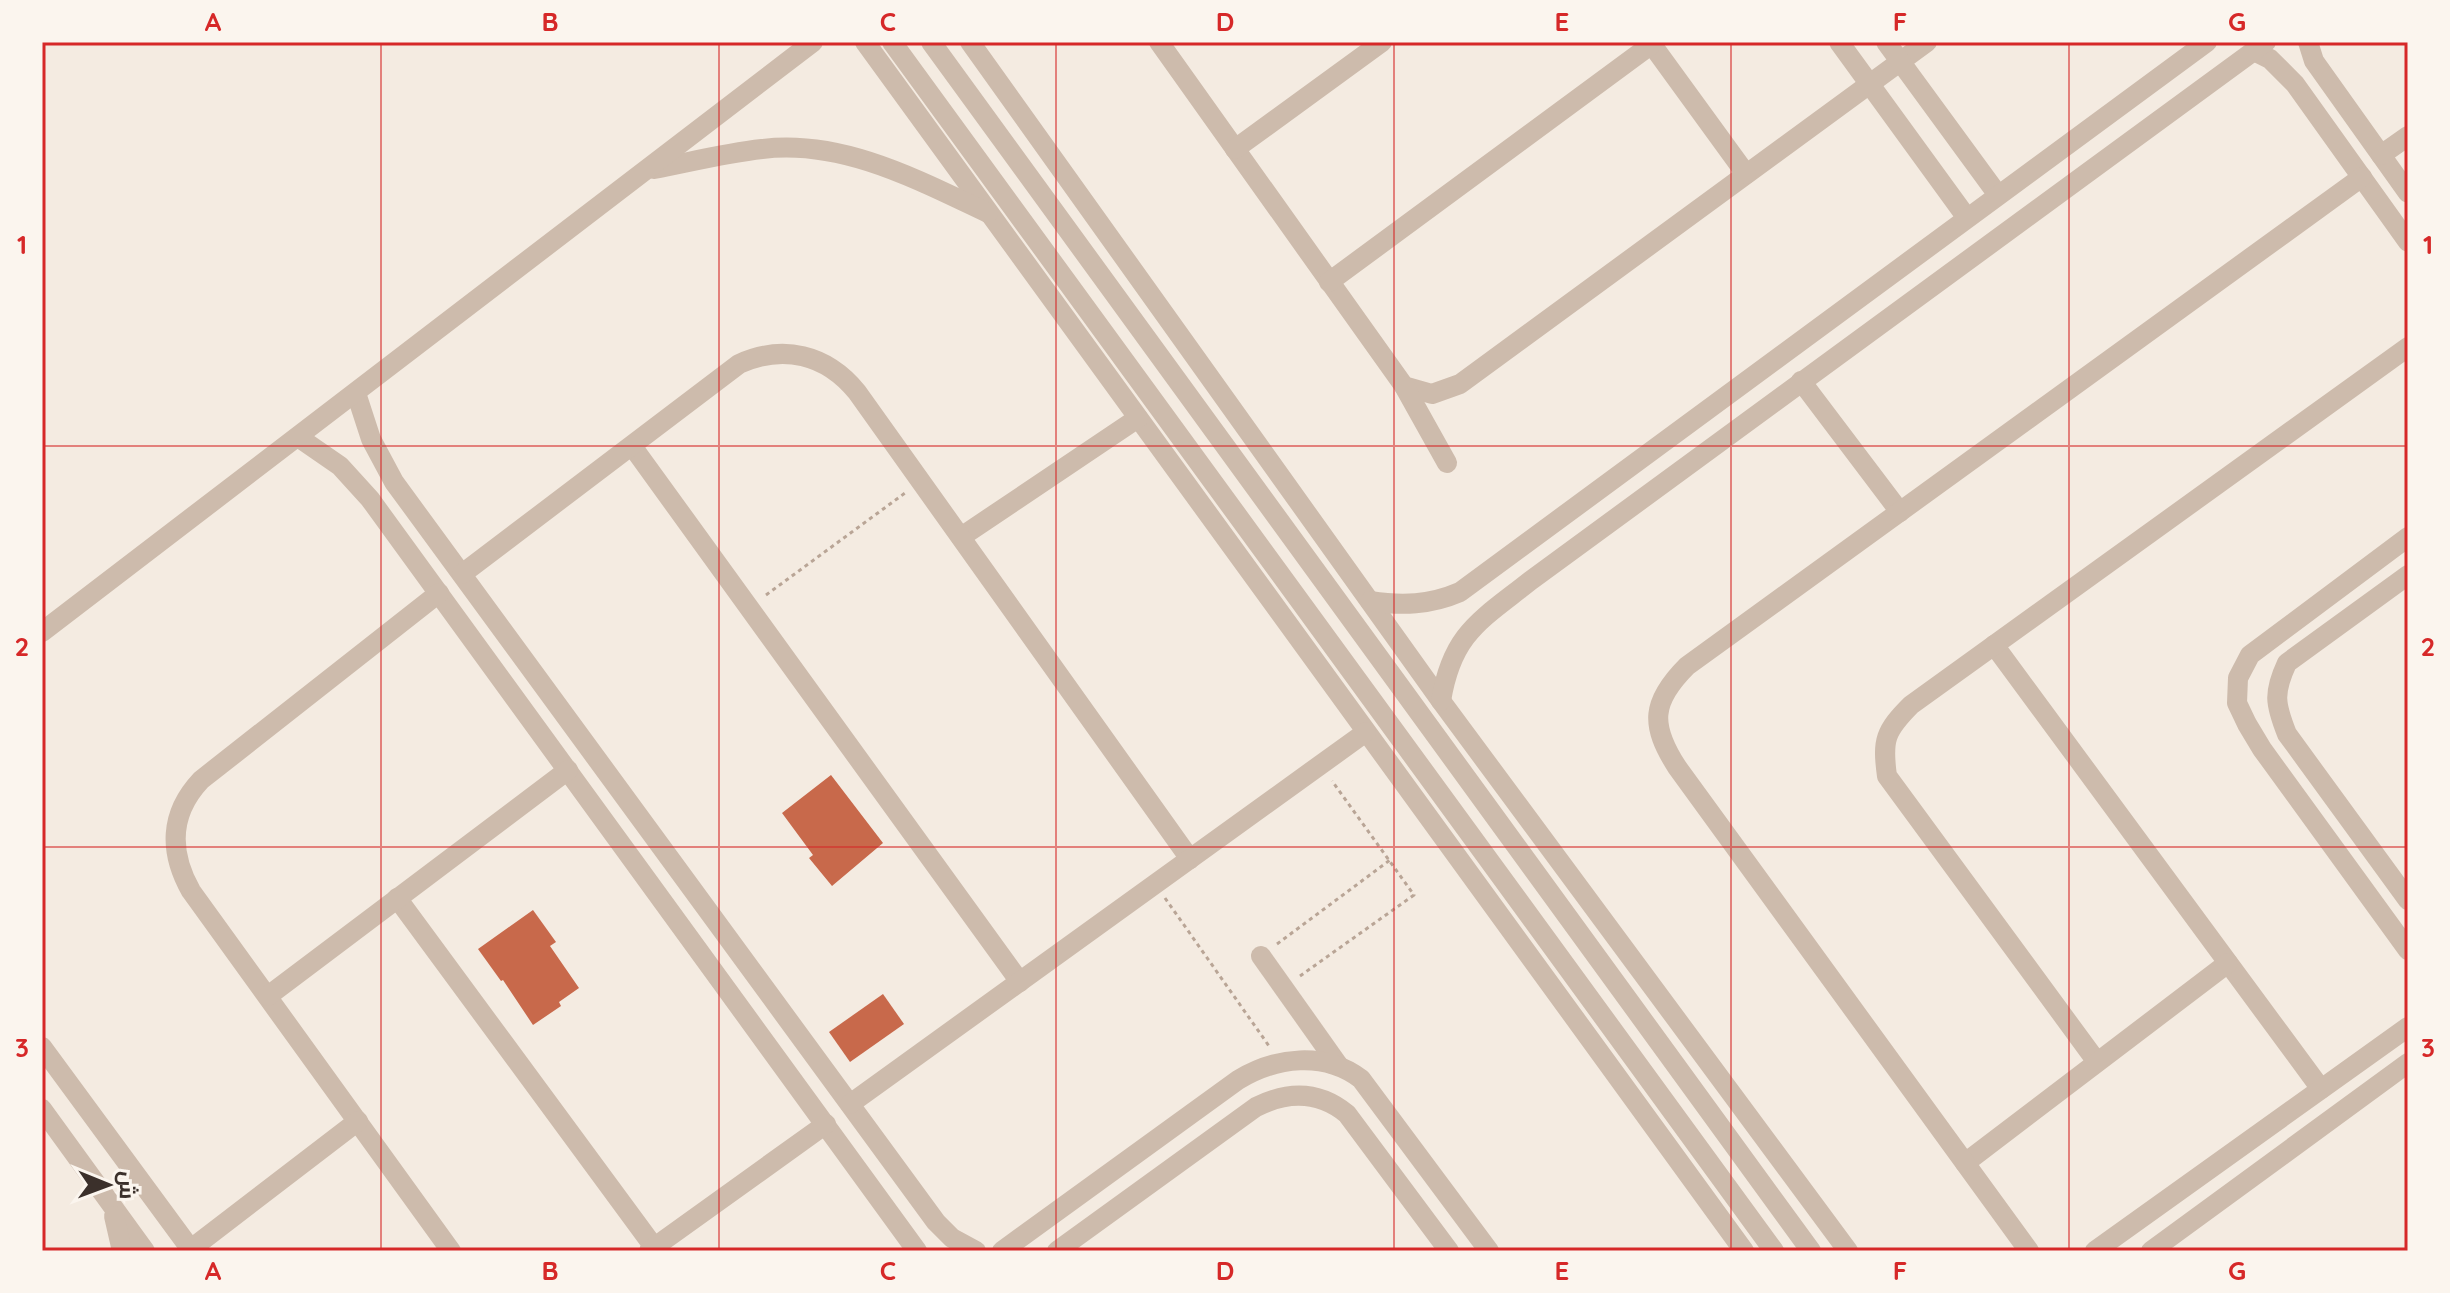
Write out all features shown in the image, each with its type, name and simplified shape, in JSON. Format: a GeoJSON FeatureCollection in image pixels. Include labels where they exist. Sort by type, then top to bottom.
{"type":"FeatureCollection","features":[{"type":"Feature","properties":{"kind":"street"},"geometry":{"type":"LineString","coordinates":[[42,632],[813,42]]}},
{"type":"Feature","properties":{"kind":"street"},"geometry":{"type":"LineString","coordinates":[[865,42],[1744,1251]]}},
{"type":"Feature","properties":{"kind":"street"},"geometry":{"type":"LineString","coordinates":[[892,42],[1774,1251]]}},
{"type":"Feature","properties":{"kind":"street"},"geometry":{"type":"LineString","coordinates":[[931,42],[1811,1251]]}},
{"type":"Feature","properties":{"kind":"street"},"geometry":{"type":"LineString","coordinates":[[970,42],[1441,701],[1848,1251]]}},
{"type":"Feature","properties":{"kind":"street"},"geometry":{"type":"LineString","coordinates":[[1159,42],[1404,386],[1447,463]]}},
{"type":"Feature","properties":{"kind":"street"},"geometry":{"type":"LineString","coordinates":[[1235,149],[1382,42]]}},
{"type":"Feature","properties":{"kind":"street"},"geometry":{"type":"LineString","coordinates":[[1839,42],[1967,218]]}},
{"type":"Feature","properties":{"kind":"street"},"geometry":{"type":"LineString","coordinates":[[1886,42],[1998,195]]}},
{"type":"Feature","properties":{"kind":"street"},"geometry":{"type":"LineString","coordinates":[[1404,386],[1432,394],[1460,384],[1927,42]]}},
{"type":"Feature","properties":{"kind":"street"},"geometry":{"type":"LineString","coordinates":[[1370,601],[1408,605],[1443,599],[1460,592],[2207,42]]}},
{"type":"Feature","properties":{"kind":"street"},"geometry":{"type":"LineString","coordinates":[[2308,42],[2314,61],[2408,193]]}},
{"type":"Feature","properties":{"kind":"street"},"geometry":{"type":"LineString","coordinates":[[1329,282],[1651,43],[1746,174]]}},
{"type":"Feature","properties":{"kind":"street"},"geometry":{"type":"LineString","coordinates":[[1441,701],[1454,656],[1469,630],[1530,581],[2260,46],[2289,77],[2408,242]]}},
{"type":"Feature","properties":{"kind":"street"},"geometry":{"type":"LineString","coordinates":[[2381,155],[2408,136]]}},
{"type":"Feature","properties":{"kind":"street"},"geometry":{"type":"LineString","coordinates":[[650,169],[764,148],[810,150],[882,166],[989,213]]}},
{"type":"Feature","properties":{"kind":"street"},"geometry":{"type":"LineString","coordinates":[[2029,1251],[1677,767],[1661,743],[1658,714],[1667,687],[1687,666],[2362,177]]}},
{"type":"Feature","properties":{"kind":"street"},"geometry":{"type":"LineString","coordinates":[[2097,1062],[1887,776],[1883,750],[1892,724],[1911,705],[2408,347]]}},
{"type":"Feature","properties":{"kind":"street"},"geometry":{"type":"LineString","coordinates":[[462,574],[739,364],[765,354],[792,353],[821,361],[847,379],[1190,859]]}},
{"type":"Feature","properties":{"kind":"street"},"geometry":{"type":"LineString","coordinates":[[1801,381],[1900,512]]}},
{"type":"Feature","properties":{"kind":"street"},"geometry":{"type":"LineString","coordinates":[[356,393],[371,439],[382,461],[462,574],[943,1230],[962,1245],[976,1251]]}},
{"type":"Feature","properties":{"kind":"street"},"geometry":{"type":"LineString","coordinates":[[961,537],[1138,418]]}},
{"type":"Feature","properties":{"kind":"street"},"geometry":{"type":"LineString","coordinates":[[298,437],[327,456],[356,482],[917,1251]]}},
{"type":"Feature","properties":{"kind":"street"},"geometry":{"type":"LineString","coordinates":[[632,446],[1020,982]]}},
{"type":"Feature","properties":{"kind":"street"},"geometry":{"type":"LineString","coordinates":[[1212,519],[1231,506]]}},
{"type":"Feature","properties":{"kind":"street"},"geometry":{"type":"LineString","coordinates":[[2408,537],[2250,655],[2238,678],[2237,703],[2262,749],[2408,950]]}},
{"type":"Feature","properties":{"kind":"street"},"geometry":{"type":"LineString","coordinates":[[1508,557],[1530,581]]}},
{"type":"Feature","properties":{"kind":"street"},"geometry":{"type":"LineString","coordinates":[[2408,575],[2287,663],[2276,685],[2277,710],[2287,734],[2408,900]]}},
{"type":"Feature","properties":{"kind":"street"},"geometry":{"type":"LineString","coordinates":[[439,593],[211,771],[192,790],[179,813],[174,839],[184,879],[451,1251]]}},
{"type":"Feature","properties":{"kind":"street"},"geometry":{"type":"LineString","coordinates":[[1994,645],[2321,1089]]}},
{"type":"Feature","properties":{"kind":"street"},"geometry":{"type":"LineString","coordinates":[[850,1104],[1366,732]]}},
{"type":"Feature","properties":{"kind":"street"},"geometry":{"type":"LineString","coordinates":[[268,996],[568,770]]}},
{"type":"Feature","properties":{"kind":"street"},"geometry":{"type":"LineString","coordinates":[[397,898],[652,1249],[826,1124]]}},
{"type":"Feature","properties":{"kind":"street"},"geometry":{"type":"LineString","coordinates":[[1261,956],[1339,1066]]}},
{"type":"Feature","properties":{"kind":"street"},"geometry":{"type":"LineString","coordinates":[[1965,1163],[2228,963]]}},
{"type":"Feature","properties":{"kind":"street"},"geometry":{"type":"LineString","coordinates":[[2095,1251],[2408,1027]]}},
{"type":"Feature","properties":{"kind":"street"},"geometry":{"type":"LineString","coordinates":[[42,1047],[191,1250],[358,1121]]}},
{"type":"Feature","properties":{"kind":"street"},"geometry":{"type":"LineString","coordinates":[[1002,1251],[1238,1080],[1281,1062],[1312,1060],[1339,1066],[1361,1079],[1489,1251]]}},
{"type":"Feature","properties":{"kind":"street"},"geometry":{"type":"LineString","coordinates":[[2151,1251],[2408,1063]]}},
{"type":"Feature","properties":{"kind":"street"},"geometry":{"type":"LineString","coordinates":[[1057,1251],[1256,1107],[1282,1096],[1295,1095],[1324,1098],[1347,1114],[1449,1251]]}},
{"type":"Feature","properties":{"kind":"street"},"geometry":{"type":"LineString","coordinates":[[42,1109],[145,1251]]}},
{"type":"Feature","properties":{"kind":"street"},"geometry":{"type":"LineString","coordinates":[[111,1204],[122,1251]]}},
{"type":"Feature","properties":{"kind":"street"},"geometry":{"type":"LineString","coordinates":[[924,1251],[937,1244],[943,1230]]}},
{"type":"Feature","properties":{"kind":"path"},"geometry":{"type":"LineString","coordinates":[[749,608],[921,481]]}},
{"type":"Feature","properties":{"kind":"path"},"geometry":{"type":"LineString","coordinates":[[1283,988],[1414,895],[1321,765]]}},
{"type":"Feature","properties":{"kind":"path"},"geometry":{"type":"LineString","coordinates":[[1261,956],[1390,860]]}},
{"type":"Feature","properties":{"kind":"path"},"geometry":{"type":"LineString","coordinates":[[1155,884],[1281,1062]]}},
{"type":"Feature","properties":{"kind":"building"},"geometry":{"type":"Polygon","coordinates":[[[831,775],[883,843],[832,886],[809,858],[813,855],[782,813],[831,775]]]}},
{"type":"Feature","properties":{"kind":"building"},"geometry":{"type":"Polygon","coordinates":[[[533,910],[556,942],[550,946],[579,988],[559,1002],[561,1006],[533,1025],[478,949],[533,910]]]}},
{"type":"Feature","properties":{"kind":"building"},"geometry":{"type":"Polygon","coordinates":[[[883,994],[904,1024],[850,1062],[829,1032],[883,994]]]}}]}
